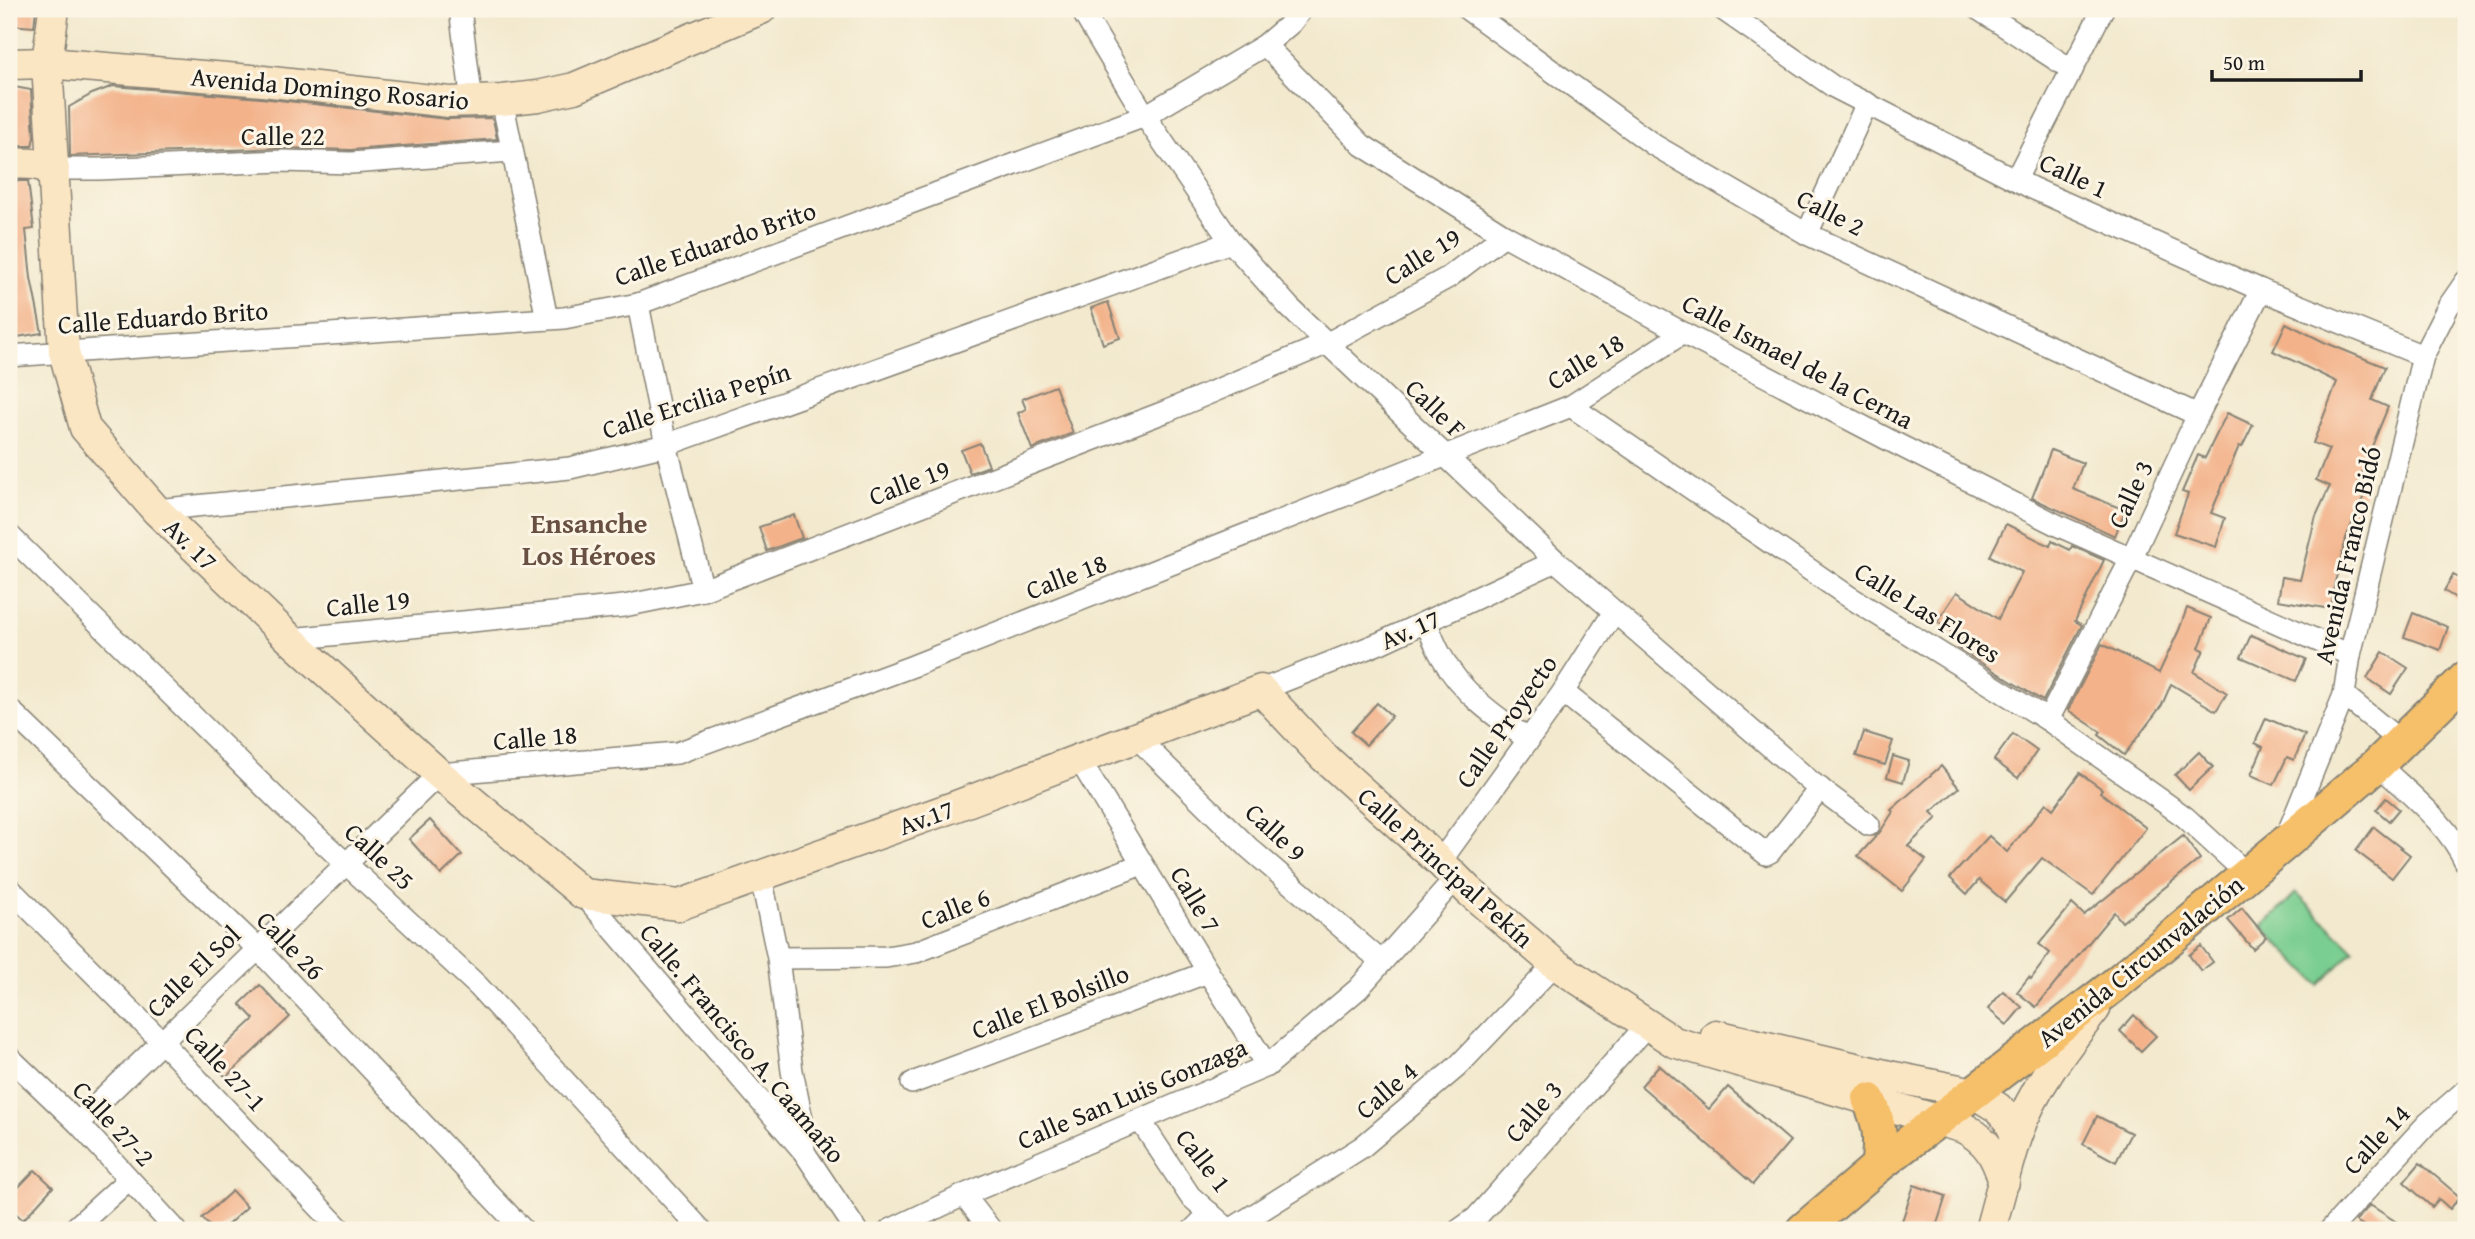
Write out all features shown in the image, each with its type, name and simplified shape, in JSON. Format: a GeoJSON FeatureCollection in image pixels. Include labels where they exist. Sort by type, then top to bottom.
{"type":"FeatureCollection","features":[{"type":"Feature","properties":{"kind":"main road","name":"Av. 17"},"geometry":{"type":"LineString","coordinates":[[54,9],[47,64],[64,352],[85,428],[156,510],[290,639],[439,774],[583,894]]}},
{"type":"Feature","properties":{"kind":"main road","name":"Avenida Domingo Rosario"},"geometry":{"type":"LineString","coordinates":[[9,64],[47,64],[263,81],[449,102],[487,101],[538,96],[574,88],[761,9]]}},
{"type":"Feature","properties":{"kind":"main road"},"geometry":{"type":"LineString","coordinates":[[9,163],[34,164],[54,169]]}},
{"type":"Feature","properties":{"kind":"main road","name":"Avenida Circunvalación"},"geometry":{"type":"LineString","coordinates":[[1803,1230],[1878,1166],[2113,986],[2284,844],[2389,753],[2466,678]]}},
{"type":"Feature","properties":{"kind":"main road","name":"Av.17"},"geometry":{"type":"LineString","coordinates":[[583,894],[679,905],[957,806],[1261,690]]}},
{"type":"Feature","properties":{"kind":"main road","name":"Calle Principal Pekín"},"geometry":{"type":"LineString","coordinates":[[1261,690],[1324,757],[1469,891],[1555,964],[1647,1025],[1674,1042],[1964,1128],[1986,1143],[1994,1154],[2004,1182]]}},
{"type":"Feature","properties":{"kind":"main road"},"geometry":{"type":"LineString","coordinates":[[1990,1230],[2016,1135],[2036,1094],[2062,1052],[2113,986]]}},
{"type":"Feature","properties":{"kind":"main road"},"geometry":{"type":"LineString","coordinates":[[1647,1025],[1682,1027],[1894,1077],[1975,1093],[1998,1108],[2008,1119],[2016,1135]]}},
{"type":"Feature","properties":{"kind":"main road"},"geometry":{"type":"LineString","coordinates":[[1869,1100],[1879,1120],[1881,1144],[1878,1166]]}},
{"type":"Feature","properties":{"kind":"street"},"geometry":{"type":"LineString","coordinates":[[460,9],[487,101],[511,151],[547,319]]}},
{"type":"Feature","properties":{"kind":"street","name":"Calle F"},"geometry":{"type":"LineString","coordinates":[[1081,9],[1145,116],[1231,242],[1289,307],[1556,561],[1820,788],[1868,825]]}},
{"type":"Feature","properties":{"kind":"street","name":"Calle Eduardo Brito"},"geometry":{"type":"LineString","coordinates":[[9,356],[564,318],[638,304],[1145,116],[1265,45],[1291,23],[1302,9]]}},
{"type":"Feature","properties":{"kind":"street","name":"Calle 2"},"geometry":{"type":"LineString","coordinates":[[1467,9],[1654,145],[1807,234],[2198,415]]}},
{"type":"Feature","properties":{"kind":"street","name":"Calle 1"},"geometry":{"type":"LineString","coordinates":[[1722,9],[1835,87],[2016,179],[2261,290],[2423,356]]}},
{"type":"Feature","properties":{"kind":"street"},"geometry":{"type":"LineString","coordinates":[[1978,9],[2072,70]]}},
{"type":"Feature","properties":{"kind":"street"},"geometry":{"type":"LineString","coordinates":[[2016,179],[2103,9]]}},
{"type":"Feature","properties":{"kind":"street","name":"Calle Ismael de la Cerna"},"geometry":{"type":"LineString","coordinates":[[1265,45],[1362,145],[1504,234],[1683,333],[1886,439],[2131,559],[2350,655]]}},
{"type":"Feature","properties":{"kind":"street"},"geometry":{"type":"LineString","coordinates":[[1807,234],[1867,103]]}},
{"type":"Feature","properties":{"kind":"street","name":"Calle 22"},"geometry":{"type":"LineString","coordinates":[[54,169],[282,161],[351,163],[511,151]]}},
{"type":"Feature","properties":{"kind":"street","name":"Calle 19"},"geometry":{"type":"LineString","coordinates":[[290,639],[624,606],[703,590],[1142,421],[1328,343],[1449,277],[1504,234]]}},
{"type":"Feature","properties":{"kind":"street","name":"Calle Ercilia Pepín"},"geometry":{"type":"LineString","coordinates":[[156,510],[570,468],[666,445],[1231,242]]}},
{"type":"Feature","properties":{"kind":"street","name":"Avenida Franco Bidó"},"geometry":{"type":"LineString","coordinates":[[2284,844],[2344,695],[2350,655],[2423,356],[2457,312],[2466,281]]}},
{"type":"Feature","properties":{"kind":"street","name":"Calle 3"},"geometry":{"type":"LineString","coordinates":[[2048,720],[2131,559],[2198,415],[2261,290]]}},
{"type":"Feature","properties":{"kind":"street"},"geometry":{"type":"LineString","coordinates":[[638,304],[666,445],[703,590]]}},
{"type":"Feature","properties":{"kind":"street","name":"Calle 18"},"geometry":{"type":"LineString","coordinates":[[439,774],[677,753],[913,666],[1571,406],[1683,333]]}},
{"type":"Feature","properties":{"kind":"street","name":"Calle Las Flores"},"geometry":{"type":"LineString","coordinates":[[1571,406],[1848,596],[2048,720],[2185,817],[2247,874]]}},
{"type":"Feature","properties":{"kind":"street","name":"Calle 25"},"geometry":{"type":"LineString","coordinates":[[9,535],[285,807],[478,986],[701,1230]]}},
{"type":"Feature","properties":{"kind":"street","name":"Av. 17"},"geometry":{"type":"LineString","coordinates":[[1261,690],[1380,643],[1556,561]]}},
{"type":"Feature","properties":{"kind":"street","name":"Calle Proyecto"},"geometry":{"type":"LineString","coordinates":[[1448,869],[1614,612]]}},
{"type":"Feature","properties":{"kind":"street"},"geometry":{"type":"LineString","coordinates":[[1426,622],[1442,657],[1455,677],[1482,705],[1529,740]]}},
{"type":"Feature","properties":{"kind":"street"},"geometry":{"type":"LineString","coordinates":[[1563,692],[1766,854],[1820,788]]}},
{"type":"Feature","properties":{"kind":"street"},"geometry":{"type":"LineString","coordinates":[[2344,695],[2458,845],[2466,863]]}},
{"type":"Feature","properties":{"kind":"street","name":"Calle 26"},"geometry":{"type":"LineString","coordinates":[[9,709],[258,949],[523,1230]]}},
{"type":"Feature","properties":{"kind":"street","name":"Calle 9"},"geometry":{"type":"LineString","coordinates":[[1136,737],[1249,848],[1382,962]]}},
{"type":"Feature","properties":{"kind":"street","name":"Calle 7"},"geometry":{"type":"LineString","coordinates":[[1079,759],[1267,1066]]}},
{"type":"Feature","properties":{"kind":"street","name":"Calle El Sol"},"geometry":{"type":"LineString","coordinates":[[78,1123],[439,774]]}},
{"type":"Feature","properties":{"kind":"street","name":"Calle 6"},"geometry":{"type":"LineString","coordinates":[[778,958],[886,957],[916,953],[1142,864]]}},
{"type":"Feature","properties":{"kind":"street","name":"Calle San Luis Gonzaga"},"geometry":{"type":"LineString","coordinates":[[890,1230],[964,1195],[1267,1066],[1358,989],[1382,962],[1448,869]]}},
{"type":"Feature","properties":{"kind":"street"},"geometry":{"type":"LineString","coordinates":[[761,877],[778,958],[792,1071],[803,1124],[804,1152]]}},
{"type":"Feature","properties":{"kind":"street","name":"Calle 27-1"},"geometry":{"type":"LineString","coordinates":[[9,888],[161,1041],[341,1230]]}},
{"type":"Feature","properties":{"kind":"street","name":"Calle. Francisco A. Caamaño"},"geometry":{"type":"LineString","coordinates":[[583,894],[804,1152],[856,1230]]}},
{"type":"Feature","properties":{"kind":"street","name":"Calle 4"},"geometry":{"type":"LineString","coordinates":[[1229,1230],[1362,1147],[1458,1066],[1555,964]]}},
{"type":"Feature","properties":{"kind":"street","name":"Calle El Bolsillo"},"geometry":{"type":"LineString","coordinates":[[912,1083],[1208,972]]}},
{"type":"Feature","properties":{"kind":"street","name":"Calle 3"},"geometry":{"type":"LineString","coordinates":[[1459,1230],[1476,1218],[1647,1025]]}},
{"type":"Feature","properties":{"kind":"street","name":"Calle 27-2"},"geometry":{"type":"LineString","coordinates":[[9,1057],[78,1123],[176,1230]]}},
{"type":"Feature","properties":{"kind":"street","name":"Calle 14"},"geometry":{"type":"LineString","coordinates":[[2330,1230],[2427,1124],[2466,1090]]}},
{"type":"Feature","properties":{"kind":"street","name":"Calle 1"},"geometry":{"type":"LineString","coordinates":[[1140,1120],[1190,1196],[1229,1230]]}},
{"type":"Feature","properties":{"kind":"street"},"geometry":{"type":"LineString","coordinates":[[73,1230],[128,1180]]}},
{"type":"Feature","properties":{"kind":"street"},"geometry":{"type":"LineString","coordinates":[[964,1195],[991,1230]]}},
{"type":"Feature","properties":{"kind":"street"},"geometry":{"type":"LineString","coordinates":[[1193,1230],[1210,1213]]}},
{"type":"Feature","properties":{"kind":"green space"},"geometry":{"type":"Polygon","coordinates":[[[2296,893],[2354,950],[2319,985],[2262,927],[2296,893]]]}},
{"type":"Feature","properties":{"kind":"building"},"geometry":{"type":"Polygon","coordinates":[[[9,9],[36,9],[34,27],[9,25],[9,9]]]}},
{"type":"Feature","properties":{"kind":"building"},"geometry":{"type":"Polygon","coordinates":[[[9,86],[31,90],[34,137],[32,146],[9,146],[9,86]]]}},
{"type":"Feature","properties":{"kind":"building"},"geometry":{"type":"Polygon","coordinates":[[[113,86],[261,98],[447,119],[490,118],[493,119],[497,139],[351,150],[282,148],[70,156],[69,107],[113,86]]]}},
{"type":"Feature","properties":{"kind":"building"},"geometry":{"type":"Polygon","coordinates":[[[9,181],[28,181],[34,229],[26,230],[31,278],[42,333],[11,338],[9,318],[9,181]]]}},
{"type":"Feature","properties":{"kind":"building"},"geometry":{"type":"Polygon","coordinates":[[[1108,302],[1120,338],[1103,344],[1091,308],[1108,302]]]}},
{"type":"Feature","properties":{"kind":"building"},"geometry":{"type":"Polygon","coordinates":[[[2286,323],[2385,367],[2372,400],[2388,407],[2358,481],[2368,486],[2346,538],[2331,609],[2278,600],[2282,577],[2300,580],[2316,516],[2330,486],[2316,480],[2329,449],[2313,443],[2337,382],[2273,351],[2286,323]]]}},
{"type":"Feature","properties":{"kind":"building"},"geometry":{"type":"Polygon","coordinates":[[[1055,386],[1073,433],[1032,449],[1018,413],[1026,409],[1022,399],[1055,386]]]}},
{"type":"Feature","properties":{"kind":"building"},"geometry":{"type":"Polygon","coordinates":[[[2227,413],[2253,425],[2242,447],[2239,446],[2211,513],[2225,518],[2216,547],[2174,533],[2188,494],[2182,492],[2198,455],[2205,458],[2227,413]]]}},
{"type":"Feature","properties":{"kind":"building"},"geometry":{"type":"Polygon","coordinates":[[[980,443],[989,466],[970,473],[961,450],[980,443]]]}},
{"type":"Feature","properties":{"kind":"building"},"geometry":{"type":"Polygon","coordinates":[[[2051,450],[2083,463],[2073,489],[2125,510],[2115,536],[2032,498],[2051,450]]]}},
{"type":"Feature","properties":{"kind":"building"},"geometry":{"type":"Polygon","coordinates":[[[794,515],[802,538],[767,551],[759,527],[794,515]]]}},
{"type":"Feature","properties":{"kind":"building"},"geometry":{"type":"Polygon","coordinates":[[[2006,524],[2050,546],[2052,541],[2070,550],[2072,546],[2104,560],[2075,621],[2082,625],[2043,701],[1957,648],[1962,638],[1937,622],[1957,592],[1998,619],[2022,572],[1990,556],[2006,524]]]}},
{"type":"Feature","properties":{"kind":"building"},"geometry":{"type":"Polygon","coordinates":[[[2453,575],[2466,582],[2466,604],[2444,591],[2453,575]]]}},
{"type":"Feature","properties":{"kind":"building"},"geometry":{"type":"Polygon","coordinates":[[[2187,608],[2211,618],[2199,648],[2204,650],[2194,672],[2227,693],[2216,711],[2171,684],[2162,705],[2124,755],[2099,735],[2101,732],[2068,710],[2102,644],[2159,673],[2187,608]]]}},
{"type":"Feature","properties":{"kind":"building"},"geometry":{"type":"Polygon","coordinates":[[[2413,613],[2448,627],[2440,650],[2404,637],[2413,613]]]}},
{"type":"Feature","properties":{"kind":"building"},"geometry":{"type":"Polygon","coordinates":[[[2251,635],[2306,659],[2296,681],[2241,657],[2251,635]]]}},
{"type":"Feature","properties":{"kind":"building"},"geometry":{"type":"Polygon","coordinates":[[[2383,652],[2408,668],[2391,694],[2367,678],[2383,652]]]}},
{"type":"Feature","properties":{"kind":"building"},"geometry":{"type":"Polygon","coordinates":[[[1377,703],[1392,716],[1366,745],[1351,732],[1377,703]]]}},
{"type":"Feature","properties":{"kind":"building"},"geometry":{"type":"Polygon","coordinates":[[[2266,718],[2305,735],[2294,760],[2287,757],[2274,785],[2251,775],[2263,747],[2255,743],[2266,718]]]}},
{"type":"Feature","properties":{"kind":"building"},"geometry":{"type":"Polygon","coordinates":[[[1864,732],[1893,741],[1885,765],[1856,756],[1864,732]]]}},
{"type":"Feature","properties":{"kind":"building"},"geometry":{"type":"Polygon","coordinates":[[[2013,734],[2037,751],[2018,778],[1994,760],[2013,734]]]}},
{"type":"Feature","properties":{"kind":"building"},"geometry":{"type":"Polygon","coordinates":[[[2199,752],[2213,767],[2189,790],[2175,775],[2199,752]]]}},
{"type":"Feature","properties":{"kind":"building"},"geometry":{"type":"Polygon","coordinates":[[[1893,756],[1909,761],[1903,782],[1887,777],[1893,756]]]}},
{"type":"Feature","properties":{"kind":"building"},"geometry":{"type":"Polygon","coordinates":[[[1941,766],[1959,788],[1931,812],[1937,818],[1908,846],[1926,860],[1902,891],[1858,856],[1880,832],[1893,812],[1891,810],[1941,766]]]}},
{"type":"Feature","properties":{"kind":"building"},"geometry":{"type":"Polygon","coordinates":[[[2080,773],[2146,828],[2093,895],[2042,858],[2005,902],[1979,880],[1967,894],[1950,878],[1989,836],[2007,852],[2046,803],[2053,809],[2080,773]]]}},
{"type":"Feature","properties":{"kind":"building"},"geometry":{"type":"Polygon","coordinates":[[[2386,798],[2399,809],[2389,821],[2376,810],[2386,798]]]}},
{"type":"Feature","properties":{"kind":"building"},"geometry":{"type":"Polygon","coordinates":[[[430,820],[462,855],[441,875],[409,839],[430,820]]]}},
{"type":"Feature","properties":{"kind":"building"},"geometry":{"type":"Polygon","coordinates":[[[2374,827],[2410,855],[2392,878],[2356,851],[2374,827]]]}},
{"type":"Feature","properties":{"kind":"building"},"geometry":{"type":"Polygon","coordinates":[[[2183,836],[2200,859],[2122,922],[2114,912],[2036,1007],[2017,992],[2029,977],[2031,979],[2050,953],[2039,944],[2072,904],[2084,915],[2183,836]]]}},
{"type":"Feature","properties":{"kind":"building"},"geometry":{"type":"Polygon","coordinates":[[[2242,908],[2266,937],[2253,949],[2228,920],[2242,908]]]}},
{"type":"Feature","properties":{"kind":"building"},"geometry":{"type":"Polygon","coordinates":[[[2201,946],[2213,962],[2201,971],[2189,955],[2201,946]]]}},
{"type":"Feature","properties":{"kind":"building"},"geometry":{"type":"Polygon","coordinates":[[[260,985],[290,1017],[226,1077],[210,1060],[254,1019],[240,1004],[260,985]]]}},
{"type":"Feature","properties":{"kind":"building"},"geometry":{"type":"Polygon","coordinates":[[[2003,991],[2022,1007],[2007,1025],[1988,1009],[2003,991]]]}},
{"type":"Feature","properties":{"kind":"building"},"geometry":{"type":"Polygon","coordinates":[[[2134,1015],[2156,1036],[2141,1051],[2120,1031],[2134,1015]]]}},
{"type":"Feature","properties":{"kind":"building"},"geometry":{"type":"Polygon","coordinates":[[[1659,1065],[1709,1109],[1728,1087],[1790,1141],[1753,1184],[1641,1086],[1659,1065]]]}},
{"type":"Feature","properties":{"kind":"building"},"geometry":{"type":"Polygon","coordinates":[[[2097,1116],[2131,1133],[2116,1162],[2083,1144],[2097,1116]]]}},
{"type":"Feature","properties":{"kind":"building"},"geometry":{"type":"Polygon","coordinates":[[[2420,1163],[2460,1197],[2450,1209],[2439,1199],[2432,1207],[2404,1182],[2420,1163]]]}},
{"type":"Feature","properties":{"kind":"building"},"geometry":{"type":"Polygon","coordinates":[[[35,1170],[53,1187],[23,1220],[9,1207],[9,1197],[35,1170]]]}},
{"type":"Feature","properties":{"kind":"building"},"geometry":{"type":"Polygon","coordinates":[[[1914,1185],[1946,1196],[1935,1230],[1899,1230],[1914,1185]]]}},
{"type":"Feature","properties":{"kind":"building"},"geometry":{"type":"Polygon","coordinates":[[[232,1191],[247,1207],[222,1230],[213,1230],[202,1218],[232,1191]]]}},
{"type":"Feature","properties":{"kind":"building"},"geometry":{"type":"Polygon","coordinates":[[[2370,1205],[2409,1230],[2371,1230],[2356,1221],[2370,1205]]]}},
{"type":"Feature","properties":{"kind":"district","name":"Ensanche Los Héroes"},"geometry":{"type":"Point","coordinates":[589,538]}}]}
